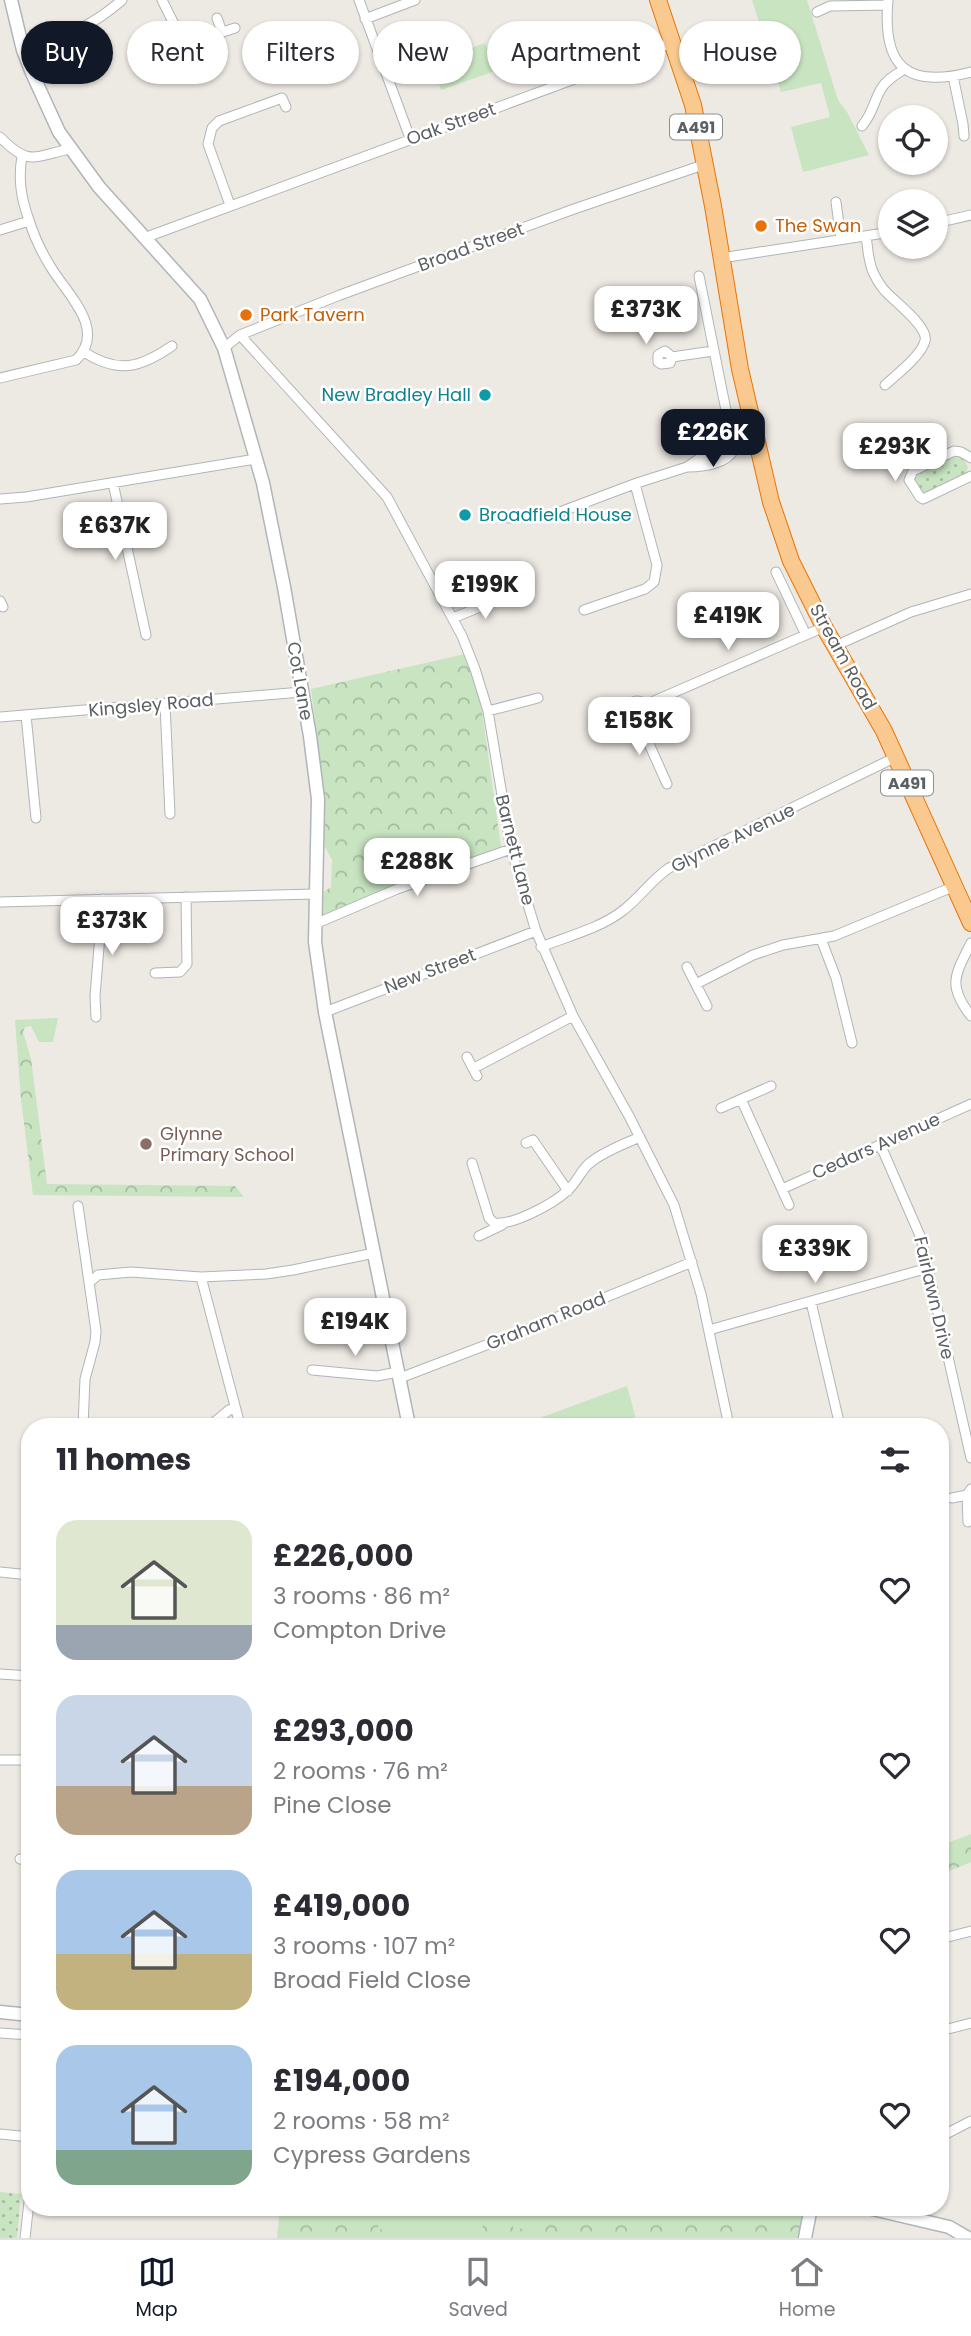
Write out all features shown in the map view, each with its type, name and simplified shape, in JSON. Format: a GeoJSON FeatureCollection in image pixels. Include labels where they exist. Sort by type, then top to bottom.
{"type":"FeatureCollection","features":[{"type":"Feature","properties":{"kind":"highway","name":"A491"},"geometry":{"type":"LineString","coordinates":[[659,0],[692,105],[722,258]]}},
{"type":"Feature","properties":{"kind":"highway","name":"Stream Road"},"geometry":{"type":"LineString","coordinates":[[722,258],[740,369],[757,443],[771,502],[792,561],[824,627],[884,731],[971,923]]}},
{"type":"Feature","properties":{"kind":"street","name":"Cot Lane"},"geometry":{"type":"LineString","coordinates":[[11,0],[21,42]]}},
{"type":"Feature","properties":{"kind":"street"},"geometry":{"type":"LineString","coordinates":[[97,21],[122,0]]}},
{"type":"Feature","properties":{"kind":"street"},"geometry":{"type":"LineString","coordinates":[[162,0],[172,21]]}},
{"type":"Feature","properties":{"kind":"street"},"geometry":{"type":"LineString","coordinates":[[359,0],[410,138]]}},
{"type":"Feature","properties":{"kind":"street"},"geometry":{"type":"LineString","coordinates":[[365,19],[415,0]]}},
{"type":"Feature","properties":{"kind":"street"},"geometry":{"type":"LineString","coordinates":[[817,12],[830,3],[887,3],[892,52],[903,70],[928,77],[971,72]]}},
{"type":"Feature","properties":{"kind":"street"},"geometry":{"type":"LineString","coordinates":[[228,30],[235,28]]}},
{"type":"Feature","properties":{"kind":"street","name":"Oak Street"},"geometry":{"type":"LineString","coordinates":[[144,238],[672,43]]}},
{"type":"Feature","properties":{"kind":"street"},"geometry":{"type":"LineString","coordinates":[[862,126],[872,115],[881,89],[903,70]]}},
{"type":"Feature","properties":{"kind":"street"},"geometry":{"type":"LineString","coordinates":[[953,76],[967,123],[964,136]]}},
{"type":"Feature","properties":{"kind":"street","name":"Cot Lane"},"geometry":{"type":"LineString","coordinates":[[38,84],[69,149],[99,187],[200,299],[224,348],[256,459],[284,587],[318,799],[315,924],[317,962],[358,1182],[407,1418]]}},
{"type":"Feature","properties":{"kind":"street"},"geometry":{"type":"LineString","coordinates":[[230,205],[208,144],[212,128],[219,121],[282,98],[286,107]]}},
{"type":"Feature","properties":{"kind":"street"},"geometry":{"type":"LineString","coordinates":[[0,138],[15,153],[22,156],[37,157],[69,149]]}},
{"type":"Feature","properties":{"kind":"street"},"geometry":{"type":"LineString","coordinates":[[0,378],[76,360],[87,344],[83,314],[52,270],[29,221],[20,188],[22,156]]}},
{"type":"Feature","properties":{"kind":"street","name":"Broad Street"},"geometry":{"type":"LineString","coordinates":[[240,335],[340,295],[574,209],[703,165]]}},
{"type":"Feature","properties":{"kind":"street"},"geometry":{"type":"LineString","coordinates":[[836,202],[841,239]]}},
{"type":"Feature","properties":{"kind":"street"},"geometry":{"type":"LineString","coordinates":[[948,220],[971,215]]}},
{"type":"Feature","properties":{"kind":"street"},"geometry":{"type":"LineString","coordinates":[[0,230],[29,221]]}},
{"type":"Feature","properties":{"kind":"street"},"geometry":{"type":"LineString","coordinates":[[722,258],[878,234]]}},
{"type":"Feature","properties":{"kind":"street"},"geometry":{"type":"LineString","coordinates":[[866,236],[872,270],[884,291],[921,327],[926,336],[921,349],[885,385]]}},
{"type":"Feature","properties":{"kind":"street"},"geometry":{"type":"LineString","coordinates":[[699,276],[734,450]]}},
{"type":"Feature","properties":{"kind":"street"},"geometry":{"type":"LineString","coordinates":[[224,348],[240,335]]}},
{"type":"Feature","properties":{"kind":"street","name":"Barnett Lane"},"geometry":{"type":"LineString","coordinates":[[240,335],[387,497],[453,618],[475,669],[488,711],[511,849],[541,947],[573,1016],[674,1205],[692,1262],[727,1418]]}},
{"type":"Feature","properties":{"kind":"street"},"geometry":{"type":"LineString","coordinates":[[84,352],[106,365],[121,367],[144,362],[172,346]]}},
{"type":"Feature","properties":{"kind":"street"},"geometry":{"type":"LineString","coordinates":[[672,356],[713,351]]}},
{"type":"Feature","properties":{"kind":"street"},"geometry":{"type":"LineString","coordinates":[[509,518],[552,515],[687,467],[700,458],[757,443]]}},
{"type":"Feature","properties":{"kind":"street"},"geometry":{"type":"LineString","coordinates":[[971,457],[954,451],[914,471],[909,480],[923,499],[971,476]]}},
{"type":"Feature","properties":{"kind":"street"},"geometry":{"type":"LineString","coordinates":[[0,499],[256,459]]}},
{"type":"Feature","properties":{"kind":"street"},"geometry":{"type":"LineString","coordinates":[[113,483],[146,635]]}},
{"type":"Feature","properties":{"kind":"street"},"geometry":{"type":"LineString","coordinates":[[584,610],[596,600],[645,589],[654,582],[657,565],[635,484]]}},
{"type":"Feature","properties":{"kind":"street"},"geometry":{"type":"LineString","coordinates":[[776,572],[806,635]]}},
{"type":"Feature","properties":{"kind":"street"},"geometry":{"type":"LineString","coordinates":[[835,646],[911,612],[971,594]]}},
{"type":"Feature","properties":{"kind":"street"},"geometry":{"type":"LineString","coordinates":[[453,618],[507,596]]}},
{"type":"Feature","properties":{"kind":"street"},"geometry":{"type":"LineString","coordinates":[[645,705],[824,627]]}},
{"type":"Feature","properties":{"kind":"street","name":"Kingsley Road"},"geometry":{"type":"LineString","coordinates":[[0,717],[302,692]]}},
{"type":"Feature","properties":{"kind":"street"},"geometry":{"type":"LineString","coordinates":[[488,711],[538,698]]}},
{"type":"Feature","properties":{"kind":"street"},"geometry":{"type":"LineString","coordinates":[[645,705],[638,701],[630,705],[630,713],[638,717],[667,784]]}},
{"type":"Feature","properties":{"kind":"street"},"geometry":{"type":"LineString","coordinates":[[165,705],[170,814]]}},
{"type":"Feature","properties":{"kind":"street"},"geometry":{"type":"LineString","coordinates":[[638,717],[644,714],[645,705]]}},
{"type":"Feature","properties":{"kind":"street"},"geometry":{"type":"LineString","coordinates":[[26,715],[36,818]]}},
{"type":"Feature","properties":{"kind":"street","name":"Glynne Avenue"},"geometry":{"type":"LineString","coordinates":[[541,947],[606,922],[624,910],[659,875],[669,869],[896,757]]}},
{"type":"Feature","properties":{"kind":"street"},"geometry":{"type":"LineString","coordinates":[[315,924],[397,889],[511,849]]}},
{"type":"Feature","properties":{"kind":"street"},"geometry":{"type":"LineString","coordinates":[[696,984],[753,955],[783,945],[834,936],[955,886]]}},
{"type":"Feature","properties":{"kind":"street"},"geometry":{"type":"LineString","coordinates":[[0,902],[316,894]]}},
{"type":"Feature","properties":{"kind":"street"},"geometry":{"type":"LineString","coordinates":[[155,972],[180,972],[187,964],[186,897]]}},
{"type":"Feature","properties":{"kind":"street"},"geometry":{"type":"LineString","coordinates":[[96,1017],[95,996],[103,899]]}},
{"type":"Feature","properties":{"kind":"street","name":"New Street"},"geometry":{"type":"LineString","coordinates":[[325,1012],[536,931]]}},
{"type":"Feature","properties":{"kind":"street"},"geometry":{"type":"LineString","coordinates":[[821,939],[836,978],[852,1043]]}},
{"type":"Feature","properties":{"kind":"street"},"geometry":{"type":"LineString","coordinates":[[971,943],[958,968],[955,984],[958,1000],[971,1016]]}},
{"type":"Feature","properties":{"kind":"street"},"geometry":{"type":"LineString","coordinates":[[687,967],[707,1006]]}},
{"type":"Feature","properties":{"kind":"street"},"geometry":{"type":"LineString","coordinates":[[467,1057],[475,1072],[573,1016]]}},
{"type":"Feature","properties":{"kind":"street"},"geometry":{"type":"LineString","coordinates":[[721,1108],[771,1086]]}},
{"type":"Feature","properties":{"kind":"street"},"geometry":{"type":"LineString","coordinates":[[741,1099],[789,1205]]}},
{"type":"Feature","properties":{"kind":"street","name":"Cedars Avenue"},"geometry":{"type":"LineString","coordinates":[[782,1189],[971,1104]]}},
{"type":"Feature","properties":{"kind":"street"},"geometry":{"type":"LineString","coordinates":[[479,1236],[541,1208],[568,1191],[589,1163],[640,1137]]}},
{"type":"Feature","properties":{"kind":"street"},"geometry":{"type":"LineString","coordinates":[[526,1143],[533,1140],[568,1191]]}},
{"type":"Feature","properties":{"kind":"street","name":"Fairlawn Drive"},"geometry":{"type":"LineString","coordinates":[[880,1144],[921,1238],[971,1458]]}},
{"type":"Feature","properties":{"kind":"street"},"geometry":{"type":"LineString","coordinates":[[472,1163],[489,1218],[494,1223],[503,1224]]}},
{"type":"Feature","properties":{"kind":"street"},"geometry":{"type":"LineString","coordinates":[[78,1206],[96,1331],[85,1379],[83,1418]]}},
{"type":"Feature","properties":{"kind":"street"},"geometry":{"type":"LineString","coordinates":[[89,1283],[98,1275],[131,1272],[201,1277],[266,1274],[374,1253]]}},
{"type":"Feature","properties":{"kind":"street","name":"Graham Road"},"geometry":{"type":"LineString","coordinates":[[312,1370],[377,1376],[399,1375],[528,1329],[692,1262]]}},
{"type":"Feature","properties":{"kind":"street"},"geometry":{"type":"LineString","coordinates":[[709,1330],[928,1268]]}},
{"type":"Feature","properties":{"kind":"street"},"geometry":{"type":"LineString","coordinates":[[201,1277],[238,1418]]}},
{"type":"Feature","properties":{"kind":"street"},"geometry":{"type":"LineString","coordinates":[[811,1301],[838,1418]]}},
{"type":"Feature","properties":{"kind":"street"},"geometry":{"type":"LineString","coordinates":[[328,1372],[329,1361]]}},
{"type":"Feature","properties":{"kind":"street"},"geometry":{"type":"LineString","coordinates":[[220,1418],[235,1408]]}},
{"type":"Feature","properties":{"kind":"street"},"geometry":{"type":"LineString","coordinates":[[952,1498],[969,1492],[968,1522]]}},
{"type":"Feature","properties":{"kind":"street"},"geometry":{"type":"LineString","coordinates":[[0,1572],[21,1575]]}},
{"type":"Feature","properties":{"kind":"street"},"geometry":{"type":"LineString","coordinates":[[0,1674],[21,1675]]}},
{"type":"Feature","properties":{"kind":"street"},"geometry":{"type":"LineString","coordinates":[[0,1760],[21,1760]]}},
{"type":"Feature","properties":{"kind":"street"},"geometry":{"type":"LineString","coordinates":[[949,1937],[971,1931]]}},
{"type":"Feature","properties":{"kind":"street"},"geometry":{"type":"LineString","coordinates":[[0,2012],[21,2014]]}},
{"type":"Feature","properties":{"kind":"street"},"geometry":{"type":"LineString","coordinates":[[949,2029],[971,2023]]}},
{"type":"Feature","properties":{"kind":"street"},"geometry":{"type":"LineString","coordinates":[[0,2033],[21,2034]]}},
{"type":"Feature","properties":{"kind":"street"},"geometry":{"type":"LineString","coordinates":[[949,2132],[971,2121]]}},
{"type":"Feature","properties":{"kind":"street"},"geometry":{"type":"LineString","coordinates":[[0,2134],[21,2136]]}},
{"type":"Feature","properties":{"kind":"street"},"geometry":{"type":"LineString","coordinates":[[26,2238],[28,2216]]}},
{"type":"Feature","properties":{"kind":"street"},"geometry":{"type":"LineString","coordinates":[[805,2238],[809,2216]]}},
{"type":"Feature","properties":{"kind":"street"},"geometry":{"type":"LineString","coordinates":[[903,2216],[949,2227],[968,2238]]}},
{"type":"Feature","properties":{"kind":"green space"},"geometry":{"type":"Polygon","coordinates":[[[752,0],[807,0],[838,100],[869,155],[803,172],[791,127],[830,117],[821,83],[781,92],[778,84],[801,84],[801,21],[759,21],[752,0]]]}},
{"type":"Feature","properties":{"kind":"green space"},"geometry":{"type":"Polygon","coordinates":[[[485,43],[487,74],[473,79],[473,47],[485,43]]]}},
{"type":"Feature","properties":{"kind":"green space"},"geometry":{"type":"Polygon","coordinates":[[[439,84],[458,84],[441,90],[439,84]]]}},
{"type":"Feature","properties":{"kind":"green space"},"geometry":{"type":"Polygon","coordinates":[[[956,453],[961,455],[968,467],[966,473],[923,493],[914,479],[916,474],[956,453]]]}},
{"type":"Feature","properties":{"kind":"green space"},"geometry":{"type":"Polygon","coordinates":[[[465,654],[480,697],[501,847],[322,915],[322,893],[331,887],[332,860],[324,845],[324,797],[311,689],[465,654]]]}},
{"type":"Feature","properties":{"kind":"green space"},"geometry":{"type":"Polygon","coordinates":[[[58,1018],[53,1042],[39,1042],[31,1026],[25,1027],[23,1032],[31,1059],[47,1184],[235,1186],[244,1197],[33,1195],[21,1099],[15,1020],[58,1018]]]}},
{"type":"Feature","properties":{"kind":"green space"},"geometry":{"type":"Polygon","coordinates":[[[627,1386],[636,1418],[540,1418],[627,1386]]]}},
{"type":"Feature","properties":{"kind":"green space"},"geometry":{"type":"Polygon","coordinates":[[[971,1834],[971,1862],[949,1871],[949,1843],[971,1834]]]}},
{"type":"Feature","properties":{"kind":"green space"},"geometry":{"type":"Polygon","coordinates":[[[0,2192],[21,2194],[17,2238],[0,2238],[0,2192]]]}},
{"type":"Feature","properties":{"kind":"green space"},"geometry":{"type":"Polygon","coordinates":[[[279,2216],[805,2216],[799,2238],[277,2238],[279,2216]]]}},
{"type":"Feature","properties":{"kind":"green space"},"geometry":{"type":"Polygon","coordinates":[[[379,2216],[484,2216],[481,2238],[451,2238],[378,2229],[379,2216]]]}},
{"type":"Feature","properties":{"kind":"green space"},"geometry":{"type":"Polygon","coordinates":[[[515,2216],[544,2216],[542,2231],[513,2228],[515,2216]]]}},
{"type":"Feature","properties":{"kind":"place","name":"The Swan"},"geometry":{"type":"Point","coordinates":[761,226]}},
{"type":"Feature","properties":{"kind":"place","name":"Park Tavern"},"geometry":{"type":"Point","coordinates":[246,315]}},
{"type":"Feature","properties":{"kind":"place","name":"New Bradley Hall"},"geometry":{"type":"Point","coordinates":[485,395]}},
{"type":"Feature","properties":{"kind":"place","name":"Broadfield House"},"geometry":{"type":"Point","coordinates":[465,515]}},
{"type":"Feature","properties":{"kind":"place","name":"Glynne Primary School"},"geometry":{"type":"Point","coordinates":[146,1144]}}]}
